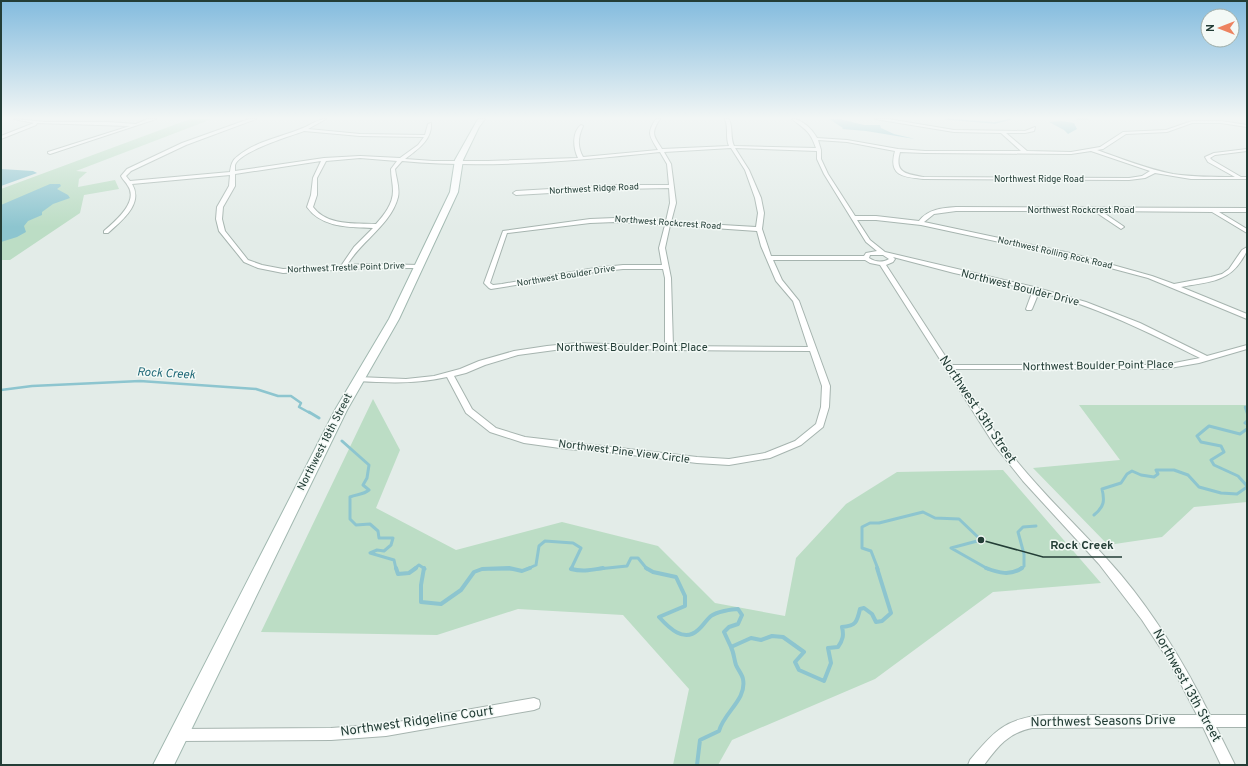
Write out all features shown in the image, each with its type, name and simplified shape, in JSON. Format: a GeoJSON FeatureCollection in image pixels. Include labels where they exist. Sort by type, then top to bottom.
{"type":"FeatureCollection","features":[{"type":"Feature","properties":{"kind":"street"},"geometry":{"type":"LineString","coordinates":[[106,232],[127,212],[131,204],[133,194],[132,188],[123,176],[134,166],[160,155]]}},
{"type":"Feature","properties":{"kind":"street","name":"Northwest Trestle Point Drive"},"geometry":{"type":"LineString","coordinates":[[243,155],[233,164],[232,186],[220,207],[219,219],[222,231],[246,261],[260,267],[283,271],[343,267],[419,266]]}},
{"type":"Feature","properties":{"kind":"street"},"geometry":{"type":"LineString","coordinates":[[343,267],[354,249],[384,218],[393,202],[395,189],[393,169],[409,155]]}},
{"type":"Feature","properties":{"kind":"street","name":"Northwest 18th Street"},"geometry":{"type":"LineString","coordinates":[[163,765],[341,410],[386,334],[454,192],[459,162],[463,155]]}},
{"type":"Feature","properties":{"kind":"street"},"geometry":{"type":"LineString","coordinates":[[578,155],[581,159]]}},
{"type":"Feature","properties":{"kind":"street"},"geometry":{"type":"LineString","coordinates":[[128,183],[167,177],[233,173],[324,159],[362,157],[459,162],[581,159],[624,155]]}},
{"type":"Feature","properties":{"kind":"street"},"geometry":{"type":"LineString","coordinates":[[664,155],[669,164],[673,203],[662,248],[668,278],[669,348]]}},
{"type":"Feature","properties":{"kind":"street"},"geometry":{"type":"LineString","coordinates":[[737,155],[747,170],[758,198],[761,213],[759,229],[769,258],[779,281],[796,301],[813,349]]}},
{"type":"Feature","properties":{"kind":"street","name":"Northwest 13th Street"},"geometry":{"type":"LineString","coordinates":[[819,155],[821,165],[868,241],[886,258],[948,367],[988,431],[1018,470],[1095,552],[1139,606],[1173,658],[1228,765]]}},
{"type":"Feature","properties":{"kind":"street","name":"Northwest Ridge Road"},"geometry":{"type":"LineString","coordinates":[[896,155],[894,161],[897,169],[907,175],[924,178],[1129,179],[1143,177],[1155,171]]}},
{"type":"Feature","properties":{"kind":"street"},"geometry":{"type":"LineString","coordinates":[[1106,155],[1155,171],[1194,177],[1244,178]]}},
{"type":"Feature","properties":{"kind":"street"},"geometry":{"type":"LineString","coordinates":[[1212,155],[1207,157],[1210,161],[1244,178],[1247,181]]}},
{"type":"Feature","properties":{"kind":"street"},"geometry":{"type":"LineString","coordinates":[[324,159],[315,178],[314,195],[310,207],[314,214],[322,219],[338,223],[377,226]]}},
{"type":"Feature","properties":{"kind":"street","name":"Northwest Ridge Road"},"geometry":{"type":"LineString","coordinates":[[516,193],[619,187],[671,186]]}},
{"type":"Feature","properties":{"kind":"street","name":"Northwest Rockcrest Road"},"geometry":{"type":"LineString","coordinates":[[921,223],[928,214],[945,210],[1247,210]]}},
{"type":"Feature","properties":{"kind":"street"},"geometry":{"type":"LineString","coordinates":[[1096,210],[1121,227]]}},
{"type":"Feature","properties":{"kind":"street"},"geometry":{"type":"LineString","coordinates":[[1213,210],[1247,231]]}},
{"type":"Feature","properties":{"kind":"street","name":"Northwest Rolling Rock Road"},"geometry":{"type":"LineString","coordinates":[[855,218],[876,218],[921,223],[1070,255],[1124,269],[1174,286],[1247,317]]}},
{"type":"Feature","properties":{"kind":"street","name":"Northwest Rockcrest Road"},"geometry":{"type":"LineString","coordinates":[[491,287],[487,283],[505,232],[590,221],[615,220],[759,229]]}},
{"type":"Feature","properties":{"kind":"street","name":"Northwest 13th Street"},"geometry":{"type":"LineString","coordinates":[[868,241],[868,255]]}},
{"type":"Feature","properties":{"kind":"street"},"geometry":{"type":"LineString","coordinates":[[1174,286],[1227,275],[1234,267],[1241,254],[1247,249]]}},
{"type":"Feature","properties":{"kind":"street"},"geometry":{"type":"LineString","coordinates":[[769,258],[868,255],[886,258]]}},
{"type":"Feature","properties":{"kind":"street"},"geometry":{"type":"LineString","coordinates":[[868,255],[871,262],[886,258]]}},
{"type":"Feature","properties":{"kind":"street","name":"Northwest Boulder Drive"},"geometry":{"type":"LineString","coordinates":[[886,258],[918,262],[1066,298],[1120,317],[1207,359]]}},
{"type":"Feature","properties":{"kind":"street","name":"Northwest Boulder Drive"},"geometry":{"type":"LineString","coordinates":[[886,258],[918,262]]}},
{"type":"Feature","properties":{"kind":"street","name":"Northwest Boulder Drive"},"geometry":{"type":"LineString","coordinates":[[491,287],[595,270],[623,267],[665,267]]}},
{"type":"Feature","properties":{"kind":"street"},"geometry":{"type":"LineString","coordinates":[[1029,309],[1036,290]]}},
{"type":"Feature","properties":{"kind":"street","name":"Northwest Boulder Point Place"},"geometry":{"type":"LineString","coordinates":[[358,379],[406,381],[463,371],[482,363],[516,353],[577,345],[669,348],[813,349]]}},
{"type":"Feature","properties":{"kind":"street","name":"Northwest Boulder Point Place"},"geometry":{"type":"LineString","coordinates":[[948,367],[1164,367],[1207,359],[1247,347]]}},
{"type":"Feature","properties":{"kind":"street","name":"Northwest Pine View Circle"},"geometry":{"type":"LineString","coordinates":[[449,374],[469,411],[493,430],[524,440],[697,460],[729,462],[767,456],[792,446],[820,425],[825,407],[826,386],[813,349]]}},
{"type":"Feature","properties":{"kind":"street","name":"Northwest Ridgeline Court"},"geometry":{"type":"LineString","coordinates":[[178,735],[339,734],[386,730],[534,704]]}},
{"type":"Feature","properties":{"kind":"street","name":"Northwest Seasons Drive"},"geometry":{"type":"LineString","coordinates":[[975,765],[1002,734],[1025,722],[1247,721]]}},
{"type":"Feature","properties":{"kind":"green space"},"geometry":{"type":"Polygon","coordinates":[[[93,155],[119,155],[76,171],[87,172],[79,179],[78,187],[115,180],[119,189],[84,195],[80,213],[10,260],[1,260],[1,189],[93,155]]]}},
{"type":"Feature","properties":{"kind":"green space"},"geometry":{"type":"Polygon","coordinates":[[[373,399],[400,450],[376,508],[456,550],[562,522],[658,546],[715,603],[785,616],[796,558],[846,504],[897,472],[1003,470],[1101,583],[993,592],[875,679],[732,740],[718,765],[673,765],[689,689],[623,615],[518,609],[437,635],[261,632],[373,399]]]}},
{"type":"Feature","properties":{"kind":"green space"},"geometry":{"type":"Polygon","coordinates":[[[1079,405],[1247,405],[1247,502],[1194,507],[1162,537],[1108,545],[1033,468],[1120,460],[1079,405]]]}},
{"type":"Feature","properties":{"kind":"water"},"geometry":{"type":"Polygon","coordinates":[[[1,169],[33,171],[37,173],[1,186],[1,169]]]}},
{"type":"Feature","properties":{"kind":"water"},"geometry":{"type":"Polygon","coordinates":[[[50,184],[60,184],[61,186],[57,189],[68,195],[70,198],[53,204],[42,212],[42,215],[28,221],[24,226],[26,232],[17,237],[1,242],[1,205],[50,184]]]}},
{"type":"Feature","properties":{"kind":"waterway","name":"Rock Creek"},"geometry":{"type":"LineString","coordinates":[[1,390],[32,386],[140,381],[256,389],[278,396],[291,396],[301,403],[299,407],[310,413]]}},
{"type":"Feature","properties":{"kind":"waterway","name":"Rock Creek"},"geometry":{"type":"LineString","coordinates":[[1247,407],[1245,407],[1247,413]]}},
{"type":"Feature","properties":{"kind":"waterway","name":"Rock Creek"},"geometry":{"type":"LineString","coordinates":[[309,412],[319,418]]}},
{"type":"Feature","properties":{"kind":"waterway","name":"Rock Creek"},"geometry":{"type":"LineString","coordinates":[[1247,421],[1245,423],[1247,424]]}},
{"type":"Feature","properties":{"kind":"waterway","name":"Rock Creek"},"geometry":{"type":"LineString","coordinates":[[1247,429],[1240,434],[1209,426],[1197,436],[1201,442],[1221,446],[1224,452],[1211,460],[1214,465],[1238,476],[1247,486]]}},
{"type":"Feature","properties":{"kind":"waterway","name":"Rock Creek"},"geometry":{"type":"LineString","coordinates":[[342,441],[369,465],[367,478],[363,485],[369,490],[350,497],[350,519],[356,525],[370,524],[378,531],[379,538],[393,538],[391,545],[384,551],[377,550],[370,553],[394,560],[396,569]]}},
{"type":"Feature","properties":{"kind":"waterway","name":"Rock Creek"},"geometry":{"type":"LineString","coordinates":[[1094,515],[1103,504],[1102,489],[1121,483],[1127,474],[1132,471],[1141,475],[1154,477],[1158,474],[1156,470],[1174,470],[1188,475],[1199,487],[1221,493],[1237,494],[1247,487]]}},
{"type":"Feature","properties":{"kind":"waterway","name":"Rock Creek"},"geometry":{"type":"LineString","coordinates":[[878,569],[871,551],[862,548],[862,527],[870,523],[879,523],[923,512],[935,518],[959,519],[981,540],[951,548],[987,568]]}},
{"type":"Feature","properties":{"kind":"waterway","name":"Rock Creek"},"geometry":{"type":"LineString","coordinates":[[1020,569],[1024,566],[1024,554],[1018,532],[1023,527],[1036,526]]}},
{"type":"Feature","properties":{"kind":"waterway","name":"Rock Creek"},"geometry":{"type":"LineString","coordinates":[[527,569],[536,565],[539,546],[545,541],[573,543],[581,548],[571,569]]}},
{"type":"Feature","properties":{"kind":"waterway","name":"Rock Creek"},"geometry":{"type":"LineString","coordinates":[[598,569],[627,566],[631,558],[638,558],[646,568]]}},
{"type":"Feature","properties":{"kind":"waterway","name":"Rock Creek"},"geometry":{"type":"LineString","coordinates":[[414,569],[419,565],[424,568]]}},
{"type":"Feature","properties":{"kind":"waterway","name":"Rock Creek"},"geometry":{"type":"LineString","coordinates":[[396,568],[398,574],[409,573],[416,568]]}},
{"type":"Feature","properties":{"kind":"waterway","name":"Rock Creek"},"geometry":{"type":"LineString","coordinates":[[424,568],[421,585],[421,602],[441,604],[461,590],[474,572],[482,569],[509,568],[522,571],[530,568]]}},
{"type":"Feature","properties":{"kind":"waterway","name":"Rock Creek"},"geometry":{"type":"LineString","coordinates":[[571,569],[583,571],[603,568]]}},
{"type":"Feature","properties":{"kind":"waterway","name":"Rock Creek"},"geometry":{"type":"LineString","coordinates":[[646,568],[653,572],[676,577],[685,596],[685,606],[659,617],[667,626],[677,632],[687,635],[693,634],[713,615],[724,611],[738,609],[742,615],[738,624],[729,627],[724,632],[731,647]]}},
{"type":"Feature","properties":{"kind":"waterway","name":"Rock Creek"},"geometry":{"type":"LineString","coordinates":[[731,647],[751,638],[761,640],[772,636],[783,637],[804,652],[795,662],[799,670],[824,681],[831,663],[828,648],[838,647],[843,637],[842,627],[853,624],[858,617],[860,609],[864,608],[872,614],[876,622],[882,621],[891,613],[877,568]]}},
{"type":"Feature","properties":{"kind":"waterway","name":"Rock Creek"},"geometry":{"type":"LineString","coordinates":[[987,568],[1009,573],[1018,571],[1022,568]]}},
{"type":"Feature","properties":{"kind":"waterway","name":"Rock Creek"},"geometry":{"type":"LineString","coordinates":[[491,569],[512,569]]}},
{"type":"Feature","properties":{"kind":"waterway"},"geometry":{"type":"LineString","coordinates":[[697,765],[700,740],[719,731],[725,718],[742,693],[743,679],[736,665],[731,647]]}},
{"type":"Feature","properties":{"kind":"place","name":"Rock Creek"},"geometry":{"type":"Point","coordinates":[981,540]}}]}
